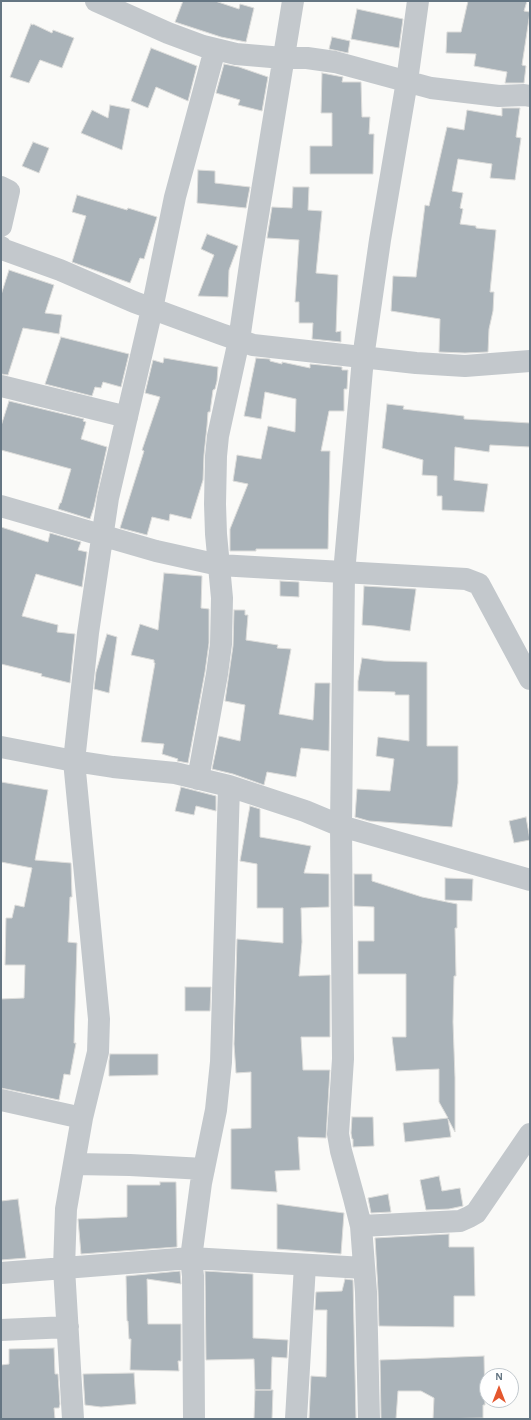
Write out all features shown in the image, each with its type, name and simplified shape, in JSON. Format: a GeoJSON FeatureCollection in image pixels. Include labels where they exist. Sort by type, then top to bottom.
{"type":"FeatureCollection","features":[{"type":"Feature","properties":{"kind":"street"},"geometry":{"type":"LineString","coordinates":[[96,1],[139,10],[168,33],[215,49],[236,54],[283,58],[307,58],[335,62],[430,88],[498,96],[530,96]]}},
{"type":"Feature","properties":{"kind":"street"},"geometry":{"type":"LineString","coordinates":[[198,779],[221,644],[222,598],[215,512],[216,456],[218,436],[239,340],[293,1]]}},
{"type":"Feature","properties":{"kind":"street"},"geometry":{"type":"LineString","coordinates":[[369,1419],[366,1292],[361,1226],[341,1151],[338,1134],[342,1059],[341,826],[344,573],[363,358],[380,240],[407,82],[418,1]]}},
{"type":"Feature","properties":{"kind":"street"},"geometry":{"type":"LineString","coordinates":[[73,1419],[64,1268],[66,1209],[82,1118],[98,1052],[99,1019],[74,761],[88,633],[108,498],[152,309],[175,197],[215,49]]}},
{"type":"Feature","properties":{"kind":"street"},"geometry":{"type":"LineString","coordinates":[[1,187],[9,191],[1,226]]}},
{"type":"Feature","properties":{"kind":"street"},"geometry":{"type":"LineString","coordinates":[[1,247],[2,249],[60,270],[152,309],[253,345],[363,358],[465,366],[530,361]]}},
{"type":"Feature","properties":{"kind":"street"},"geometry":{"type":"LineString","coordinates":[[1,386],[127,418]]}},
{"type":"Feature","properties":{"kind":"street"},"geometry":{"type":"LineString","coordinates":[[1,506],[102,534],[156,551],[219,565],[344,573],[438,576],[466,579],[479,584],[530,679]]}},
{"type":"Feature","properties":{"kind":"street"},"geometry":{"type":"LineString","coordinates":[[1,747],[112,767],[175,773],[229,786],[305,811],[341,826],[530,880]]}},
{"type":"Feature","properties":{"kind":"street"},"geometry":{"type":"LineString","coordinates":[[194,1419],[193,1276],[191,1258],[200,1190],[216,1110],[220,1062],[229,786]]}},
{"type":"Feature","properties":{"kind":"street"},"geometry":{"type":"LineString","coordinates":[[1,1100],[82,1118]]}},
{"type":"Feature","properties":{"kind":"street"},"geometry":{"type":"LineString","coordinates":[[361,1226],[460,1221],[469,1218],[476,1212],[530,1134]]}},
{"type":"Feature","properties":{"kind":"street"},"geometry":{"type":"LineString","coordinates":[[74,1164],[204,1169]]}},
{"type":"Feature","properties":{"kind":"street"},"geometry":{"type":"LineString","coordinates":[[1,1273],[191,1258],[364,1268]]}},
{"type":"Feature","properties":{"kind":"street"},"geometry":{"type":"LineString","coordinates":[[296,1419],[305,1265]]}},
{"type":"Feature","properties":{"kind":"street"},"geometry":{"type":"LineString","coordinates":[[1,1330],[68,1327]]}},
{"type":"Feature","properties":{"kind":"building"},"geometry":{"type":"Polygon","coordinates":[[[183,1],[215,1],[239,9],[240,4],[254,8],[246,42],[221,37],[175,22],[183,1]]]}},
{"type":"Feature","properties":{"kind":"building"},"geometry":{"type":"Polygon","coordinates":[[[468,1],[527,1],[524,11],[530,12],[522,65],[526,66],[524,83],[505,83],[507,72],[474,66],[476,54],[446,53],[447,32],[461,32],[468,1]]]}},
{"type":"Feature","properties":{"kind":"building"},"geometry":{"type":"Polygon","coordinates":[[[357,9],[403,19],[399,48],[351,39],[357,9]]]}},
{"type":"Feature","properties":{"kind":"building"},"geometry":{"type":"Polygon","coordinates":[[[31,24],[52,33],[53,30],[74,38],[62,68],[40,60],[29,83],[10,77],[31,24]]]}},
{"type":"Feature","properties":{"kind":"building"},"geometry":{"type":"Polygon","coordinates":[[[332,37],[350,41],[348,53],[329,49],[332,37]]]}},
{"type":"Feature","properties":{"kind":"building"},"geometry":{"type":"Polygon","coordinates":[[[151,48],[197,66],[188,101],[156,87],[148,108],[131,101],[151,48]]]}},
{"type":"Feature","properties":{"kind":"building"},"geometry":{"type":"Polygon","coordinates":[[[224,64],[239,67],[268,77],[262,111],[238,105],[240,100],[216,93],[224,64]]]}},
{"type":"Feature","properties":{"kind":"building"},"geometry":{"type":"Polygon","coordinates":[[[322,73],[343,77],[342,82],[361,82],[362,117],[370,117],[369,134],[374,134],[373,174],[310,174],[310,146],[332,146],[332,113],[321,113],[322,73]]]}},
{"type":"Feature","properties":{"kind":"building"},"geometry":{"type":"Polygon","coordinates":[[[110,105],[130,109],[122,150],[81,133],[92,110],[108,118],[110,105]]]}},
{"type":"Feature","properties":{"kind":"building"},"geometry":{"type":"Polygon","coordinates":[[[502,108],[520,108],[516,137],[521,138],[515,180],[490,178],[492,164],[458,159],[452,191],[463,193],[460,208],[463,209],[460,224],[476,226],[476,228],[496,230],[490,292],[494,292],[493,311],[489,329],[488,352],[439,352],[440,319],[391,311],[393,276],[416,277],[425,205],[429,206],[447,127],[464,130],[467,110],[502,116],[502,108]]]}},
{"type":"Feature","properties":{"kind":"building"},"geometry":{"type":"Polygon","coordinates":[[[33,142],[49,148],[39,173],[22,166],[33,142]]]}},
{"type":"Feature","properties":{"kind":"building"},"geometry":{"type":"Polygon","coordinates":[[[198,170],[215,171],[215,183],[250,187],[246,208],[197,203],[198,170]]]}},
{"type":"Feature","properties":{"kind":"building"},"geometry":{"type":"Polygon","coordinates":[[[293,187],[309,187],[308,210],[322,211],[316,273],[338,275],[336,332],[341,331],[341,342],[312,339],[313,323],[299,323],[299,302],[295,302],[299,240],[267,238],[272,207],[292,208],[293,187]]]}},
{"type":"Feature","properties":{"kind":"building"},"geometry":{"type":"Polygon","coordinates":[[[77,195],[127,210],[128,208],[157,217],[144,259],[140,258],[130,283],[72,262],[86,216],[72,212],[77,195]]]}},
{"type":"Feature","properties":{"kind":"building"},"geometry":{"type":"Polygon","coordinates":[[[207,234],[238,246],[229,270],[228,297],[198,296],[214,255],[201,249],[207,234]]]}},
{"type":"Feature","properties":{"kind":"building"},"geometry":{"type":"Polygon","coordinates":[[[9,270],[54,285],[45,313],[62,315],[59,334],[23,328],[8,375],[1,374],[1,295],[9,270]]]}},
{"type":"Feature","properties":{"kind":"building"},"geometry":{"type":"Polygon","coordinates":[[[61,337],[129,354],[121,387],[103,382],[101,388],[95,387],[92,396],[45,384],[61,337]]]}},
{"type":"Feature","properties":{"kind":"building"},"geometry":{"type":"Polygon","coordinates":[[[164,358],[218,367],[217,381],[215,389],[213,390],[210,412],[208,412],[203,480],[191,519],[170,514],[169,521],[152,517],[147,535],[120,528],[144,451],[142,450],[160,397],[145,393],[153,360],[163,363],[164,358]]]}},
{"type":"Feature","properties":{"kind":"building"},"geometry":{"type":"Polygon","coordinates":[[[256,358],[270,359],[270,361],[282,364],[282,362],[310,368],[310,364],[342,367],[342,370],[348,370],[347,389],[344,389],[344,411],[329,411],[321,451],[330,451],[328,549],[256,549],[256,551],[230,551],[230,529],[248,484],[233,481],[237,455],[261,459],[268,426],[295,432],[296,399],[265,392],[261,419],[244,416],[256,358]]]}},
{"type":"Feature","properties":{"kind":"building"},"geometry":{"type":"Polygon","coordinates":[[[9,401],[84,419],[83,421],[86,422],[81,439],[107,447],[90,519],[58,509],[71,469],[1,450],[1,426],[9,401]]]}},
{"type":"Feature","properties":{"kind":"building"},"geometry":{"type":"Polygon","coordinates":[[[387,404],[404,406],[403,409],[464,416],[464,419],[530,423],[530,447],[490,445],[489,452],[455,447],[454,480],[488,484],[484,512],[442,510],[442,496],[437,496],[437,476],[422,475],[423,460],[382,448],[387,404]]]}},
{"type":"Feature","properties":{"kind":"building"},"geometry":{"type":"Polygon","coordinates":[[[1,527],[48,542],[50,533],[81,542],[78,550],[87,552],[82,587],[36,574],[22,616],[58,625],[57,632],[75,634],[70,683],[41,676],[42,674],[1,664],[1,527]]]}},
{"type":"Feature","properties":{"kind":"building"},"geometry":{"type":"Polygon","coordinates":[[[164,573],[202,576],[201,608],[209,609],[209,643],[188,763],[177,761],[178,759],[162,754],[164,744],[141,742],[155,663],[154,660],[131,655],[140,624],[158,630],[164,573]]]}},
{"type":"Feature","properties":{"kind":"building"},"geometry":{"type":"Polygon","coordinates":[[[280,581],[299,582],[299,597],[280,596],[280,581]]]}},
{"type":"Feature","properties":{"kind":"building"},"geometry":{"type":"Polygon","coordinates":[[[364,586],[416,589],[410,631],[362,625],[364,586]]]}},
{"type":"Feature","properties":{"kind":"building"},"geometry":{"type":"Polygon","coordinates":[[[234,610],[245,610],[245,615],[248,615],[246,640],[278,645],[277,648],[291,649],[279,714],[313,720],[315,683],[330,683],[329,751],[301,748],[296,777],[267,772],[264,785],[233,774],[212,769],[219,736],[240,741],[245,705],[225,701],[233,646],[234,610]]]}},
{"type":"Feature","properties":{"kind":"building"},"geometry":{"type":"Polygon","coordinates":[[[107,634],[117,637],[109,693],[94,689],[96,672],[107,634]]]}},
{"type":"Feature","properties":{"kind":"building"},"geometry":{"type":"Polygon","coordinates":[[[362,658],[384,661],[427,662],[427,746],[458,746],[458,783],[452,827],[369,821],[355,817],[357,789],[390,791],[394,759],[376,756],[378,737],[409,741],[409,695],[395,695],[395,692],[358,691],[358,681],[362,658]]]}},
{"type":"Feature","properties":{"kind":"building"},"geometry":{"type":"Polygon","coordinates":[[[1,782],[48,790],[35,860],[71,863],[72,897],[70,897],[68,942],[77,943],[74,1043],[76,1043],[70,1075],[64,1074],[59,1100],[1,1088],[1,999],[24,998],[25,965],[5,965],[6,918],[12,918],[15,905],[24,907],[32,868],[1,862],[1,782]]]}},
{"type":"Feature","properties":{"kind":"building"},"geometry":{"type":"Polygon","coordinates":[[[181,787],[216,796],[216,811],[196,806],[194,815],[175,811],[181,787]]]}},
{"type":"Feature","properties":{"kind":"building"},"geometry":{"type":"Polygon","coordinates":[[[250,806],[260,809],[260,837],[311,846],[304,873],[329,874],[329,907],[301,908],[302,942],[299,976],[330,975],[330,1037],[301,1037],[303,1070],[330,1070],[326,1138],[298,1137],[300,1170],[275,1171],[277,1192],[231,1189],[231,1129],[251,1128],[251,1072],[236,1073],[234,1044],[237,939],[283,943],[283,908],[257,908],[257,864],[240,861],[250,806]]]}},
{"type":"Feature","properties":{"kind":"building"},"geometry":{"type":"Polygon","coordinates":[[[526,817],[530,840],[514,843],[509,821],[526,817]]]}},
{"type":"Feature","properties":{"kind":"building"},"geometry":{"type":"Polygon","coordinates":[[[354,874],[372,874],[372,881],[422,897],[457,904],[457,928],[455,928],[456,976],[454,976],[453,1022],[455,1132],[448,1119],[451,1137],[405,1142],[403,1123],[448,1118],[439,1102],[439,1069],[396,1071],[392,1037],[406,1037],[406,974],[358,974],[358,941],[374,941],[374,907],[354,906],[354,874]]]}},
{"type":"Feature","properties":{"kind":"building"},"geometry":{"type":"Polygon","coordinates":[[[445,878],[473,879],[472,901],[445,900],[445,878]]]}},
{"type":"Feature","properties":{"kind":"building"},"geometry":{"type":"Polygon","coordinates":[[[185,987],[211,987],[210,1011],[185,1011],[185,987]]]}},
{"type":"Feature","properties":{"kind":"building"},"geometry":{"type":"Polygon","coordinates":[[[110,1054],[158,1054],[158,1075],[109,1076],[110,1054]]]}},
{"type":"Feature","properties":{"kind":"building"},"geometry":{"type":"Polygon","coordinates":[[[352,1117],[373,1117],[374,1146],[353,1147],[351,1133],[352,1117]]]}},
{"type":"Feature","properties":{"kind":"building"},"geometry":{"type":"Polygon","coordinates":[[[439,1176],[442,1191],[460,1188],[463,1206],[449,1209],[426,1210],[420,1180],[439,1176]]]}},
{"type":"Feature","properties":{"kind":"building"},"geometry":{"type":"Polygon","coordinates":[[[160,1182],[176,1182],[177,1247],[81,1254],[78,1219],[127,1217],[127,1185],[160,1185],[160,1182]]]}},
{"type":"Feature","properties":{"kind":"building"},"geometry":{"type":"Polygon","coordinates":[[[388,1194],[391,1212],[371,1213],[368,1198],[388,1194]]]}},
{"type":"Feature","properties":{"kind":"building"},"geometry":{"type":"Polygon","coordinates":[[[18,1199],[26,1258],[1,1260],[1,1201],[18,1199]]]}},
{"type":"Feature","properties":{"kind":"building"},"geometry":{"type":"Polygon","coordinates":[[[277,1204],[344,1213],[341,1254],[277,1249],[277,1204]]]}},
{"type":"Feature","properties":{"kind":"building"},"geometry":{"type":"Polygon","coordinates":[[[449,1234],[449,1247],[474,1247],[475,1296],[454,1296],[454,1327],[379,1326],[375,1238],[449,1234]]]}},
{"type":"Feature","properties":{"kind":"building"},"geometry":{"type":"Polygon","coordinates":[[[180,1271],[181,1284],[147,1279],[148,1324],[181,1324],[181,1361],[178,1361],[179,1371],[130,1370],[131,1339],[129,1339],[127,1321],[126,1276],[180,1271]]]}},
{"type":"Feature","properties":{"kind":"building"},"geometry":{"type":"Polygon","coordinates":[[[205,1271],[253,1274],[253,1338],[288,1340],[287,1358],[272,1357],[271,1390],[255,1390],[254,1359],[206,1360],[205,1271]]]}},
{"type":"Feature","properties":{"kind":"building"},"geometry":{"type":"Polygon","coordinates":[[[345,1279],[353,1280],[356,1419],[309,1419],[311,1376],[326,1377],[327,1310],[315,1310],[316,1292],[342,1291],[345,1279]]]}},
{"type":"Feature","properties":{"kind":"building"},"geometry":{"type":"Polygon","coordinates":[[[54,1348],[55,1374],[58,1374],[60,1404],[59,1408],[54,1408],[55,1419],[1,1419],[1,1365],[9,1364],[9,1349],[54,1348]]]}},
{"type":"Feature","properties":{"kind":"building"},"geometry":{"type":"Polygon","coordinates":[[[484,1356],[484,1368],[479,1368],[479,1408],[483,1408],[483,1418],[433,1419],[434,1398],[421,1391],[398,1391],[396,1419],[381,1419],[380,1360],[484,1356]]]}},
{"type":"Feature","properties":{"kind":"building"},"geometry":{"type":"Polygon","coordinates":[[[134,1373],[136,1404],[101,1407],[85,1405],[83,1374],[134,1373]]]}},
{"type":"Feature","properties":{"kind":"building"},"geometry":{"type":"Polygon","coordinates":[[[255,1390],[273,1390],[272,1419],[254,1419],[255,1390]]]}}]}
